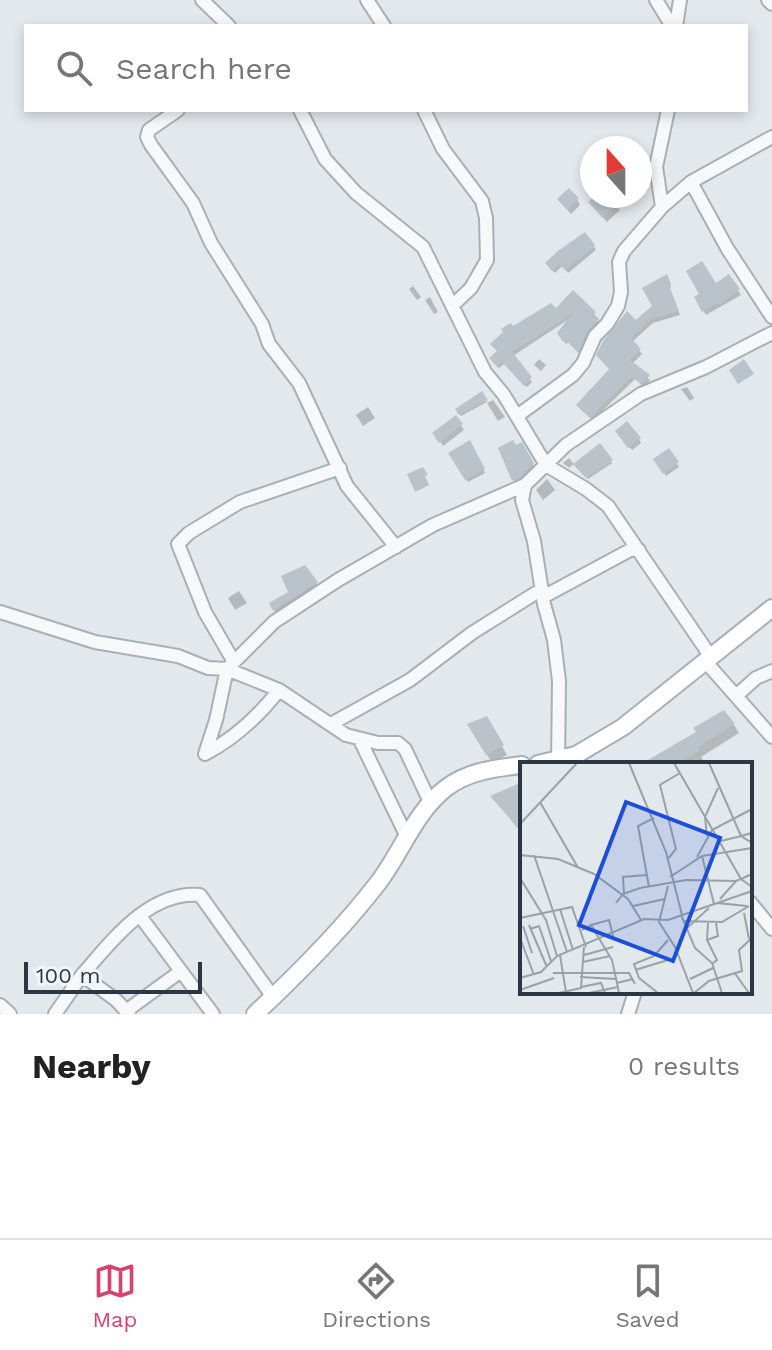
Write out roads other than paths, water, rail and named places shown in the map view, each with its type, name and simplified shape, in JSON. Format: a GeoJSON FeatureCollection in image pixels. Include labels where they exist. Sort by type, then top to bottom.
{"type":"FeatureCollection","features":[{"type":"Feature","properties":{"kind":"street"},"geometry":{"type":"LineString","coordinates":[[202,0],[227,24]]}},
{"type":"Feature","properties":{"kind":"street"},"geometry":{"type":"LineString","coordinates":[[367,0],[383,24]]}},
{"type":"Feature","properties":{"kind":"street"},"geometry":{"type":"LineString","coordinates":[[656,0],[673,24]]}},
{"type":"Feature","properties":{"kind":"street"},"geometry":{"type":"LineString","coordinates":[[674,24],[680,0]]}},
{"type":"Feature","properties":{"kind":"street"},"geometry":{"type":"LineString","coordinates":[[175,112],[149,130],[147,137],[193,203],[211,243],[262,324],[269,344],[299,383],[359,504],[396,547]]}},
{"type":"Feature","properties":{"kind":"street"},"geometry":{"type":"LineString","coordinates":[[301,112],[325,159],[356,193],[423,247],[485,372],[504,395],[546,465],[608,506],[708,659],[772,737]]}},
{"type":"Feature","properties":{"kind":"street"},"geometry":{"type":"LineString","coordinates":[[425,112],[443,149],[482,201],[486,218],[487,260],[471,288],[452,306]]}},
{"type":"Feature","properties":{"kind":"street"},"geometry":{"type":"LineString","coordinates":[[662,207],[656,167],[668,112]]}},
{"type":"Feature","properties":{"kind":"street"},"geometry":{"type":"LineString","coordinates":[[517,416],[573,375],[583,363],[595,336],[618,306],[621,292],[619,262],[624,251],[662,207],[691,182],[772,137]]}},
{"type":"Feature","properties":{"kind":"street"},"geometry":{"type":"LineString","coordinates":[[691,182],[727,248],[772,317]]}},
{"type":"Feature","properties":{"kind":"street"},"geometry":{"type":"LineString","coordinates":[[279,690],[258,717],[205,754],[231,666],[274,622],[433,525],[525,485],[566,445],[641,394],[706,367],[772,333]]}},
{"type":"Feature","properties":{"kind":"street"},"geometry":{"type":"LineString","coordinates":[[231,666],[178,544],[189,533],[240,502],[340,468]]}},
{"type":"Feature","properties":{"kind":"street"},"geometry":{"type":"LineString","coordinates":[[525,485],[522,500],[534,541],[559,681],[557,762]]}},
{"type":"Feature","properties":{"kind":"street"},"geometry":{"type":"LineString","coordinates":[[331,724],[410,680],[472,633],[542,593],[632,549],[639,550]]}},
{"type":"Feature","properties":{"kind":"street"},"geometry":{"type":"LineString","coordinates":[[559,762],[623,727],[772,608]]}},
{"type":"Feature","properties":{"kind":"street"},"geometry":{"type":"LineString","coordinates":[[0,612],[95,642],[178,656],[208,668],[231,666],[279,690],[346,735],[360,740],[398,743],[405,749],[431,804]]}},
{"type":"Feature","properties":{"kind":"street"},"geometry":{"type":"LineString","coordinates":[[736,696],[756,678],[772,671]]}},
{"type":"Feature","properties":{"kind":"street"},"geometry":{"type":"LineString","coordinates":[[360,740],[407,837]]}},
{"type":"Feature","properties":{"kind":"street"},"geometry":{"type":"LineString","coordinates":[[255,1014],[360,906],[407,837],[445,789],[463,778],[491,769],[520,765]]}},
{"type":"Feature","properties":{"kind":"street"},"geometry":{"type":"LineString","coordinates":[[55,1014],[82,975],[120,932],[168,900],[189,894],[200,895],[273,997]]}},
{"type":"Feature","properties":{"kind":"street"},"geometry":{"type":"LineString","coordinates":[[752,904],[772,929]]}},
{"type":"Feature","properties":{"kind":"street"},"geometry":{"type":"LineString","coordinates":[[140,916],[213,1014]]}},
{"type":"Feature","properties":{"kind":"street"},"geometry":{"type":"LineString","coordinates":[[82,975],[128,1012],[181,971]]}},
{"type":"Feature","properties":{"kind":"street"},"geometry":{"type":"LineString","coordinates":[[628,1014],[634,994]]}},
{"type":"Feature","properties":{"kind":"street"},"geometry":{"type":"LineString","coordinates":[[0,1005],[10,1014]]}}]}
